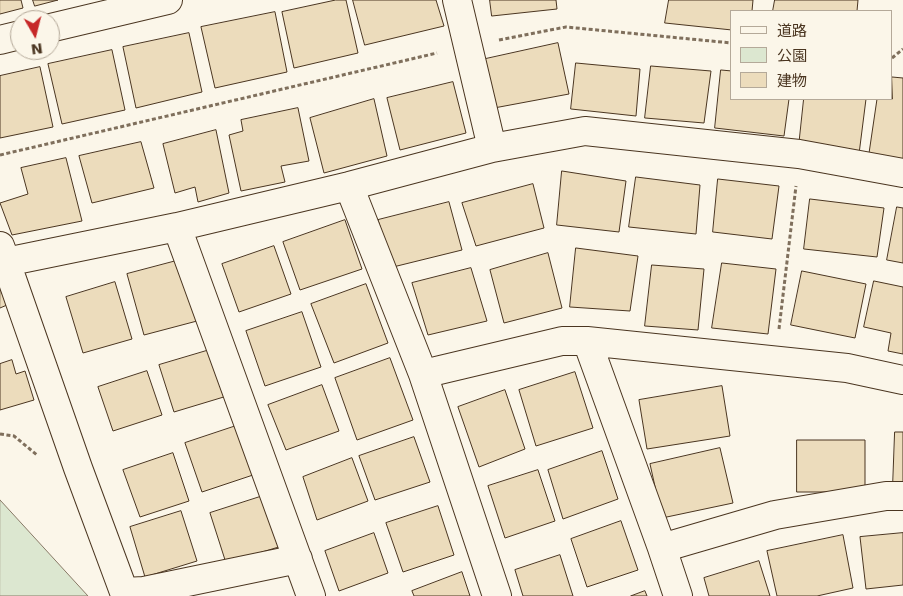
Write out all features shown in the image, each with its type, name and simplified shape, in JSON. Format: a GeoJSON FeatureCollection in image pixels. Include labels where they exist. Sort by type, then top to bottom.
{"type":"FeatureCollection","features":[{"type":"Feature","properties":{"kind":"street"},"geometry":{"type":"LineString","coordinates":[[60,26],[168,0]]}},
{"type":"Feature","properties":{"kind":"street"},"geometry":{"type":"LineString","coordinates":[[456,0],[492,148]]}},
{"type":"Feature","properties":{"kind":"street"},"geometry":{"type":"LineString","coordinates":[[298,559],[144,591],[124,592],[78,468],[3,254],[177,227],[349,186],[492,148],[585,131],[799,154],[903,173]]}},
{"type":"Feature","properties":{"kind":"street"},"geometry":{"type":"LineString","coordinates":[[349,186],[423,374],[497,596]]}},
{"type":"Feature","properties":{"kind":"street"},"geometry":{"type":"LineString","coordinates":[[177,227],[311,596]]}},
{"type":"Feature","properties":{"kind":"street"},"geometry":{"type":"LineString","coordinates":[[423,374],[562,341],[587,341],[776,359],[847,368],[903,380]]}},
{"type":"Feature","properties":{"kind":"street"},"geometry":{"type":"LineString","coordinates":[[587,341],[678,596]]}},
{"type":"Feature","properties":{"kind":"street"},"geometry":{"type":"LineString","coordinates":[[662,548],[775,515],[886,496],[903,496]]}},
{"type":"Feature","properties":{"kind":"path"},"geometry":{"type":"LineString","coordinates":[[0,155],[467,46],[566,27],[730,43]]}},
{"type":"Feature","properties":{"kind":"path"},"geometry":{"type":"LineString","coordinates":[[776,359],[799,154]]}},
{"type":"Feature","properties":{"kind":"green space"},"geometry":{"type":"Polygon","coordinates":[[[0,500],[88,596],[0,596],[0,500]]]}},
{"type":"Feature","properties":{"kind":"building"},"geometry":{"type":"Polygon","coordinates":[[[0,0],[21,0],[23,8],[0,14],[0,0]]]}},
{"type":"Feature","properties":{"kind":"building"},"geometry":{"type":"Polygon","coordinates":[[[33,0],[58,0],[35,6],[33,0]]]}},
{"type":"Feature","properties":{"kind":"building"},"geometry":{"type":"Polygon","coordinates":[[[336,0],[346,0],[358,53],[294,68],[282,12],[336,0]]]}},
{"type":"Feature","properties":{"kind":"building"},"geometry":{"type":"Polygon","coordinates":[[[353,0],[436,0],[444,26],[365,45],[353,0]]]}},
{"type":"Feature","properties":{"kind":"building"},"geometry":{"type":"Polygon","coordinates":[[[490,0],[556,0],[557,9],[492,16],[490,0]]]}},
{"type":"Feature","properties":{"kind":"building"},"geometry":{"type":"Polygon","coordinates":[[[669,0],[753,0],[752,10],[730,10],[730,30],[665,23],[669,0]]]}},
{"type":"Feature","properties":{"kind":"building"},"geometry":{"type":"Polygon","coordinates":[[[775,0],[858,0],[857,10],[773,10],[775,0]]]}},
{"type":"Feature","properties":{"kind":"building"},"geometry":{"type":"Polygon","coordinates":[[[275,12],[287,72],[215,88],[201,27],[275,12]]]}},
{"type":"Feature","properties":{"kind":"building"},"geometry":{"type":"Polygon","coordinates":[[[189,33],[202,92],[136,108],[123,47],[189,33]]]}},
{"type":"Feature","properties":{"kind":"building"},"geometry":{"type":"Polygon","coordinates":[[[558,43],[569,94],[494,108],[481,60],[558,43]]]}},
{"type":"Feature","properties":{"kind":"building"},"geometry":{"type":"Polygon","coordinates":[[[112,50],[125,110],[62,124],[48,64],[112,50]]]}},
{"type":"Feature","properties":{"kind":"building"},"geometry":{"type":"Polygon","coordinates":[[[576,63],[640,69],[636,116],[571,109],[576,63]]]}},
{"type":"Feature","properties":{"kind":"building"},"geometry":{"type":"Polygon","coordinates":[[[651,66],[711,71],[704,123],[645,118],[651,66]]]}},
{"type":"Feature","properties":{"kind":"building"},"geometry":{"type":"Polygon","coordinates":[[[40,67],[53,127],[0,138],[0,76],[40,67]]]}},
{"type":"Feature","properties":{"kind":"building"},"geometry":{"type":"Polygon","coordinates":[[[721,70],[730,71],[730,100],[789,100],[784,136],[715,128],[721,70]]]}},
{"type":"Feature","properties":{"kind":"building"},"geometry":{"type":"Polygon","coordinates":[[[893,77],[903,78],[903,165],[868,160],[877,100],[893,100],[893,77]]]}},
{"type":"Feature","properties":{"kind":"building"},"geometry":{"type":"Polygon","coordinates":[[[453,82],[466,133],[400,150],[387,98],[453,82]]]}},
{"type":"Feature","properties":{"kind":"building"},"geometry":{"type":"Polygon","coordinates":[[[374,99],[387,156],[324,173],[310,118],[374,99]]]}},
{"type":"Feature","properties":{"kind":"building"},"geometry":{"type":"Polygon","coordinates":[[[804,100],[866,100],[859,154],[799,146],[804,100]]]}},
{"type":"Feature","properties":{"kind":"building"},"geometry":{"type":"Polygon","coordinates":[[[298,108],[309,161],[281,166],[285,182],[241,191],[229,135],[243,131],[241,120],[298,108]]]}},
{"type":"Feature","properties":{"kind":"building"},"geometry":{"type":"Polygon","coordinates":[[[216,130],[229,193],[198,202],[195,187],[175,193],[163,144],[216,130]]]}},
{"type":"Feature","properties":{"kind":"building"},"geometry":{"type":"Polygon","coordinates":[[[141,142],[154,188],[92,203],[79,156],[141,142]]]}},
{"type":"Feature","properties":{"kind":"building"},"geometry":{"type":"Polygon","coordinates":[[[66,158],[82,221],[12,235],[0,203],[28,194],[21,168],[66,158]]]}},
{"type":"Feature","properties":{"kind":"building"},"geometry":{"type":"Polygon","coordinates":[[[562,171],[626,181],[619,232],[557,225],[562,171]]]}},
{"type":"Feature","properties":{"kind":"building"},"geometry":{"type":"Polygon","coordinates":[[[636,177],[700,185],[696,234],[629,227],[636,177]]]}},
{"type":"Feature","properties":{"kind":"building"},"geometry":{"type":"Polygon","coordinates":[[[718,179],[779,186],[772,239],[713,232],[718,179]]]}},
{"type":"Feature","properties":{"kind":"building"},"geometry":{"type":"Polygon","coordinates":[[[533,184],[544,228],[476,246],[462,203],[533,184]]]}},
{"type":"Feature","properties":{"kind":"building"},"geometry":{"type":"Polygon","coordinates":[[[810,199],[884,208],[877,257],[804,249],[810,199]]]}},
{"type":"Feature","properties":{"kind":"building"},"geometry":{"type":"Polygon","coordinates":[[[449,202],[462,250],[393,267],[378,220],[449,202]]]}},
{"type":"Feature","properties":{"kind":"building"},"geometry":{"type":"Polygon","coordinates":[[[897,207],[903,208],[903,263],[887,260],[897,207]]]}},
{"type":"Feature","properties":{"kind":"building"},"geometry":{"type":"Polygon","coordinates":[[[345,220],[362,269],[300,290],[283,242],[345,220]]]}},
{"type":"Feature","properties":{"kind":"building"},"geometry":{"type":"Polygon","coordinates":[[[274,246],[291,294],[239,312],[222,264],[274,246]]]}},
{"type":"Feature","properties":{"kind":"building"},"geometry":{"type":"Polygon","coordinates":[[[576,248],[638,256],[630,311],[570,307],[576,248]]]}},
{"type":"Feature","properties":{"kind":"building"},"geometry":{"type":"Polygon","coordinates":[[[548,253],[562,308],[504,323],[490,270],[548,253]]]}},
{"type":"Feature","properties":{"kind":"building"},"geometry":{"type":"Polygon","coordinates":[[[180,260],[197,321],[144,335],[127,274],[180,260]]]}},
{"type":"Feature","properties":{"kind":"building"},"geometry":{"type":"Polygon","coordinates":[[[722,263],[776,269],[768,334],[712,328],[722,263]]]}},
{"type":"Feature","properties":{"kind":"building"},"geometry":{"type":"Polygon","coordinates":[[[652,265],[704,269],[698,330],[645,326],[652,265]]]}},
{"type":"Feature","properties":{"kind":"building"},"geometry":{"type":"Polygon","coordinates":[[[471,268],[487,321],[428,335],[412,283],[471,268]]]}},
{"type":"Feature","properties":{"kind":"building"},"geometry":{"type":"Polygon","coordinates":[[[802,271],[866,284],[855,338],[791,325],[802,271]]]}},
{"type":"Feature","properties":{"kind":"building"},"geometry":{"type":"Polygon","coordinates":[[[874,281],[903,287],[903,354],[888,351],[891,333],[864,327],[874,281]]]}},
{"type":"Feature","properties":{"kind":"building"},"geometry":{"type":"Polygon","coordinates":[[[115,282],[132,339],[83,353],[66,297],[115,282]]]}},
{"type":"Feature","properties":{"kind":"building"},"geometry":{"type":"Polygon","coordinates":[[[366,284],[388,343],[334,363],[311,304],[366,284]]]}},
{"type":"Feature","properties":{"kind":"building"},"geometry":{"type":"Polygon","coordinates":[[[0,288],[7,305],[0,308],[0,288]]]}},
{"type":"Feature","properties":{"kind":"building"},"geometry":{"type":"Polygon","coordinates":[[[302,312],[321,367],[265,386],[246,331],[302,312]]]}},
{"type":"Feature","properties":{"kind":"building"},"geometry":{"type":"Polygon","coordinates":[[[213,349],[227,396],[174,412],[159,365],[213,349]]]}},
{"type":"Feature","properties":{"kind":"building"},"geometry":{"type":"Polygon","coordinates":[[[390,358],[413,420],[357,440],[335,378],[390,358]]]}},
{"type":"Feature","properties":{"kind":"building"},"geometry":{"type":"Polygon","coordinates":[[[12,360],[16,374],[25,371],[34,400],[0,410],[0,364],[12,360]]]}},
{"type":"Feature","properties":{"kind":"building"},"geometry":{"type":"Polygon","coordinates":[[[147,371],[162,415],[113,431],[98,387],[147,371]]]}},
{"type":"Feature","properties":{"kind":"building"},"geometry":{"type":"Polygon","coordinates":[[[575,372],[593,428],[536,446],[519,390],[575,372]]]}},
{"type":"Feature","properties":{"kind":"building"},"geometry":{"type":"Polygon","coordinates":[[[322,385],[339,431],[286,450],[268,405],[322,385]]]}},
{"type":"Feature","properties":{"kind":"building"},"geometry":{"type":"Polygon","coordinates":[[[722,386],[730,436],[647,449],[639,400],[722,386]]]}},
{"type":"Feature","properties":{"kind":"building"},"geometry":{"type":"Polygon","coordinates":[[[505,390],[525,449],[479,467],[458,407],[505,390]]]}},
{"type":"Feature","properties":{"kind":"building"},"geometry":{"type":"Polygon","coordinates":[[[239,425],[256,474],[202,492],[185,443],[239,425]]]}},
{"type":"Feature","properties":{"kind":"building"},"geometry":{"type":"Polygon","coordinates":[[[895,432],[903,432],[903,487],[893,486],[895,432]]]}},
{"type":"Feature","properties":{"kind":"building"},"geometry":{"type":"Polygon","coordinates":[[[414,437],[430,482],[375,500],[359,456],[414,437]]]}},
{"type":"Feature","properties":{"kind":"building"},"geometry":{"type":"Polygon","coordinates":[[[797,440],[865,440],[865,492],[797,492],[797,440]]]}},
{"type":"Feature","properties":{"kind":"building"},"geometry":{"type":"Polygon","coordinates":[[[720,448],[733,503],[662,518],[650,464],[720,448]]]}},
{"type":"Feature","properties":{"kind":"building"},"geometry":{"type":"Polygon","coordinates":[[[602,451],[618,499],[563,519],[548,470],[602,451]]]}},
{"type":"Feature","properties":{"kind":"building"},"geometry":{"type":"Polygon","coordinates":[[[173,453],[189,501],[140,517],[123,470],[173,453]]]}},
{"type":"Feature","properties":{"kind":"building"},"geometry":{"type":"Polygon","coordinates":[[[352,458],[368,501],[317,520],[303,477],[352,458]]]}},
{"type":"Feature","properties":{"kind":"building"},"geometry":{"type":"Polygon","coordinates":[[[538,470],[555,521],[505,538],[488,486],[538,470]]]}},
{"type":"Feature","properties":{"kind":"building"},"geometry":{"type":"Polygon","coordinates":[[[266,495],[282,546],[226,563],[210,513],[266,495]]]}},
{"type":"Feature","properties":{"kind":"building"},"geometry":{"type":"Polygon","coordinates":[[[438,506],[454,555],[403,572],[386,523],[438,506]]]}},
{"type":"Feature","properties":{"kind":"building"},"geometry":{"type":"Polygon","coordinates":[[[181,511],[197,561],[145,577],[130,527],[181,511]]]}},
{"type":"Feature","properties":{"kind":"building"},"geometry":{"type":"Polygon","coordinates":[[[621,521],[638,570],[587,587],[571,539],[621,521]]]}},
{"type":"Feature","properties":{"kind":"building"},"geometry":{"type":"Polygon","coordinates":[[[374,533],[388,573],[339,591],[325,551],[374,533]]]}},
{"type":"Feature","properties":{"kind":"building"},"geometry":{"type":"Polygon","coordinates":[[[903,533],[903,585],[866,589],[860,537],[903,533]]]}},
{"type":"Feature","properties":{"kind":"building"},"geometry":{"type":"Polygon","coordinates":[[[843,535],[853,588],[817,596],[777,596],[767,551],[843,535]]]}},
{"type":"Feature","properties":{"kind":"building"},"geometry":{"type":"Polygon","coordinates":[[[560,555],[573,596],[523,596],[515,570],[560,555]]]}},
{"type":"Feature","properties":{"kind":"building"},"geometry":{"type":"Polygon","coordinates":[[[759,561],[770,596],[709,596],[704,578],[759,561]]]}},
{"type":"Feature","properties":{"kind":"building"},"geometry":{"type":"Polygon","coordinates":[[[462,572],[470,596],[414,596],[412,591],[462,572]]]}},
{"type":"Feature","properties":{"kind":"building"},"geometry":{"type":"Polygon","coordinates":[[[645,591],[647,596],[631,596],[645,591]]]}}]}
